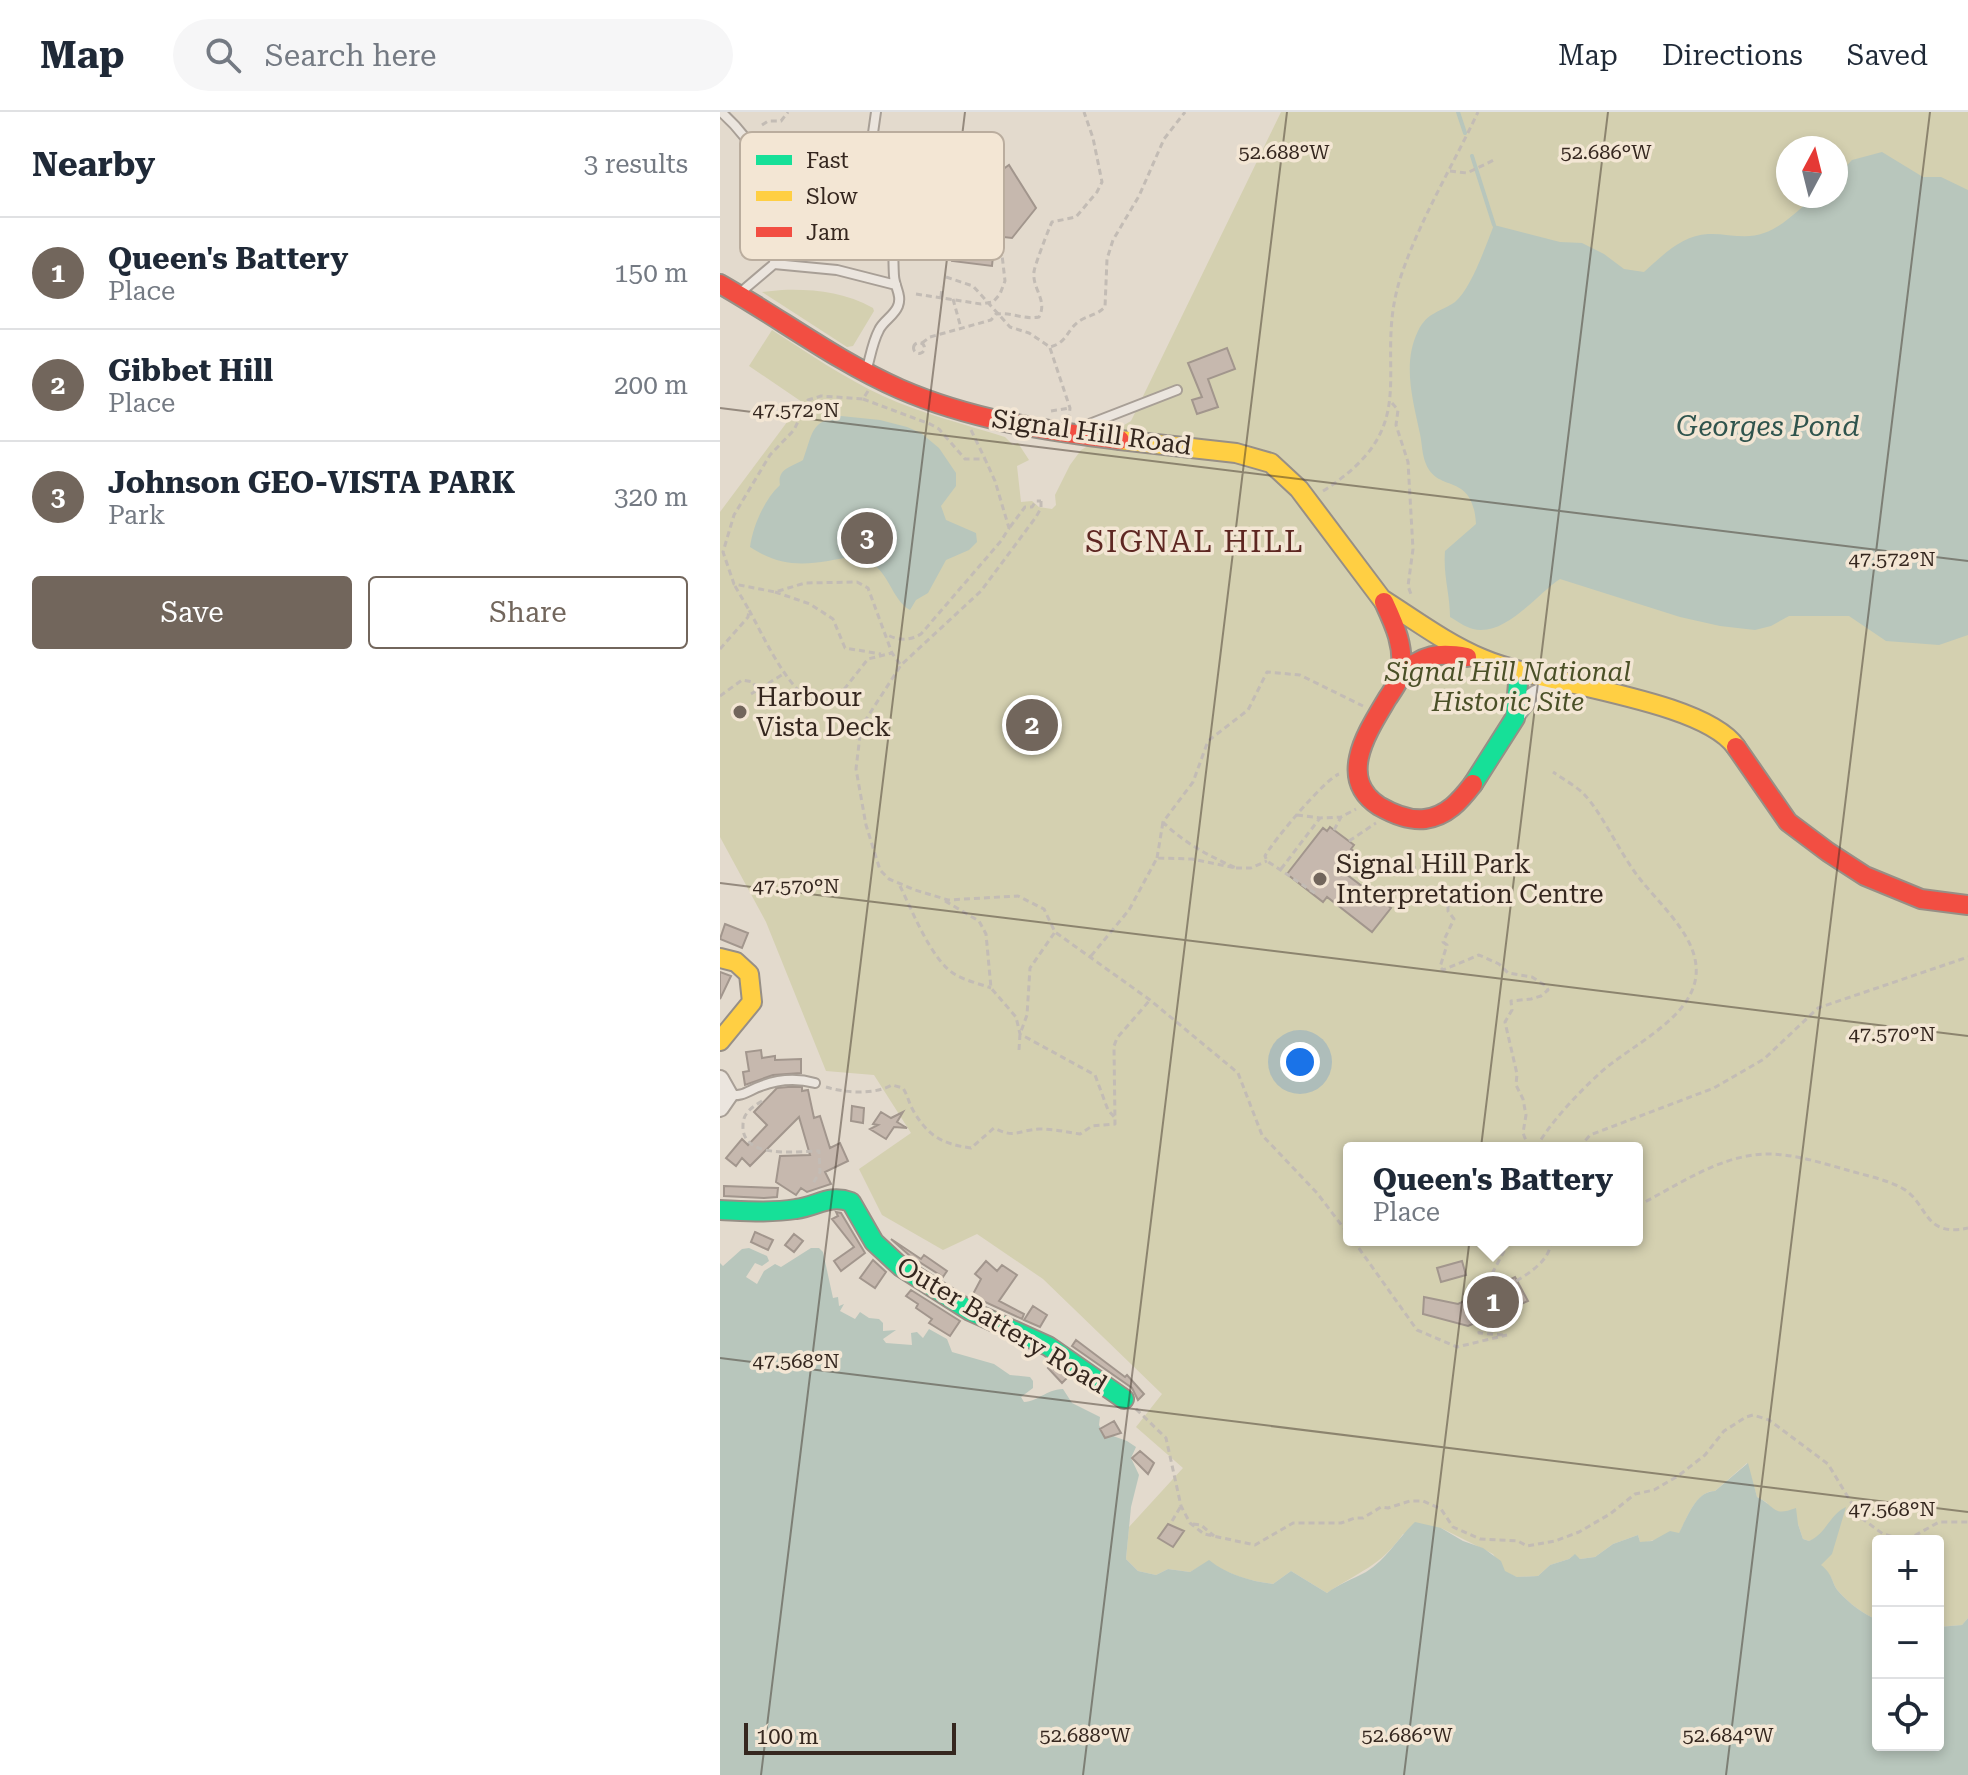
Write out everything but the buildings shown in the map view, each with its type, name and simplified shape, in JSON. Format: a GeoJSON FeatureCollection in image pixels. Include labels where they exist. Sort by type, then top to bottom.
{"type":"FeatureCollection","features":[{"type":"Feature","properties":{"kind":"street","name":"Signal Hill Road"},"geometry":{"type":"LineString","coordinates":[[720,284],[868,380],[950,408],[1013,424],[1256,457],[1279,469],[1382,598],[1403,645],[1401,675]]}},
{"type":"Feature","properties":{"kind":"street","name":"Signal Hill Road"},"geometry":{"type":"LineString","coordinates":[[1382,598],[1457,647],[1484,660],[1519,672],[1598,688],[1678,713],[1727,734],[1788,822],[1865,876],[1921,899],[1968,905]]}},
{"type":"Feature","properties":{"kind":"street"},"geometry":{"type":"LineString","coordinates":[[1358,782],[1359,749],[1401,675],[1417,659],[1432,653],[1484,660]]}},
{"type":"Feature","properties":{"kind":"street"},"geometry":{"type":"LineString","coordinates":[[1515,718],[1519,672]]}},
{"type":"Feature","properties":{"kind":"street","name":"Signal Hill Road"},"geometry":{"type":"LineString","coordinates":[[1358,782],[1372,801],[1391,813],[1428,820],[1447,812],[1466,793],[1528,700],[1540,691],[1598,688]]}},
{"type":"Feature","properties":{"kind":"street"},"geometry":{"type":"LineString","coordinates":[[720,958],[736,962],[749,974],[752,1002],[720,1041]]}},
{"type":"Feature","properties":{"kind":"street"},"geometry":{"type":"LineString","coordinates":[[720,1079],[725,1102]]}},
{"type":"Feature","properties":{"kind":"street","name":"Outer Battery Road"},"geometry":{"type":"LineString","coordinates":[[720,1210],[764,1212],[798,1209],[837,1197],[845,1199],[851,1202],[882,1252],[901,1267],[970,1311],[1048,1346],[1124,1399]]}},
{"type":"Feature","properties":{"kind":"lane"},"geometry":{"type":"LineString","coordinates":[[873,132],[876,112]]}},
{"type":"Feature","properties":{"kind":"lane"},"geometry":{"type":"LineString","coordinates":[[724,115],[740,132]]}},
{"type":"Feature","properties":{"kind":"lane"},"geometry":{"type":"LineString","coordinates":[[774,260],[774,264]]}},
{"type":"Feature","properties":{"kind":"lane"},"geometry":{"type":"LineString","coordinates":[[868,380],[879,330],[899,303],[895,260]]}},
{"type":"Feature","properties":{"kind":"lane"},"geometry":{"type":"LineString","coordinates":[[738,294],[774,264],[837,270],[896,285]]}},
{"type":"Feature","properties":{"kind":"lane"},"geometry":{"type":"LineString","coordinates":[[1068,432],[1177,390]]}},
{"type":"Feature","properties":{"kind":"lane"},"geometry":{"type":"LineString","coordinates":[[725,1102],[762,1086],[790,1079],[815,1083]]}},
{"type":"Feature","properties":{"kind":"path"},"geometry":{"type":"LineString","coordinates":[[762,125],[768,121],[781,121],[788,112]]}},
{"type":"Feature","properties":{"kind":"path"},"geometry":{"type":"LineString","coordinates":[[1050,347],[1059,344],[1081,320],[1098,315],[1105,307],[1104,283],[1113,240],[1139,196],[1164,139],[1185,112]]}},
{"type":"Feature","properties":{"kind":"path"},"geometry":{"type":"LineString","coordinates":[[1307,501],[1350,473],[1370,452],[1383,432],[1390,402],[1392,313],[1401,274],[1478,112]]}},
{"type":"Feature","properties":{"kind":"path"},"geometry":{"type":"LineString","coordinates":[[922,343],[930,337],[991,320],[996,314],[1007,312],[1032,319],[1039,317],[1042,302],[1034,271],[1048,230],[1052,222],[1076,217],[1102,182],[1085,113]]}},
{"type":"Feature","properties":{"kind":"path"},"geometry":{"type":"LineString","coordinates":[[1450,171],[1467,173],[1496,159]]}},
{"type":"Feature","properties":{"kind":"path"},"geometry":{"type":"LineString","coordinates":[[916,294],[988,304],[996,299],[1005,281],[1003,260]]}},
{"type":"Feature","properties":{"kind":"path"},"geometry":{"type":"LineString","coordinates":[[946,277],[973,286],[1010,327],[1029,333],[1050,347],[1070,408]]}},
{"type":"Feature","properties":{"kind":"path"},"geometry":{"type":"LineString","coordinates":[[941,297],[942,287]]}},
{"type":"Feature","properties":{"kind":"path"},"geometry":{"type":"LineString","coordinates":[[953,299],[961,328]]}},
{"type":"Feature","properties":{"kind":"path"},"geometry":{"type":"LineString","coordinates":[[863,399],[868,380]]}},
{"type":"Feature","properties":{"kind":"path"},"geometry":{"type":"LineString","coordinates":[[892,653],[868,659],[834,702],[813,701],[785,673],[734,584],[722,554],[734,515],[770,455],[794,430],[808,400],[821,396],[863,399],[930,424],[939,429],[965,459],[985,459]]}},
{"type":"Feature","properties":{"kind":"path"},"geometry":{"type":"LineString","coordinates":[[1390,402],[1398,410],[1396,425],[1408,462],[1413,549],[1408,586],[1416,609],[1414,619]]}},
{"type":"Feature","properties":{"kind":"path"},"geometry":{"type":"LineString","coordinates":[[970,426],[995,481],[1009,528]]}},
{"type":"Feature","properties":{"kind":"path"},"geometry":{"type":"LineString","coordinates":[[886,634],[895,639],[912,639],[921,634],[1001,541],[1025,507],[1032,507],[1036,501],[1041,501],[1036,517],[981,591],[901,665],[861,727],[856,769],[866,825],[880,870],[889,879],[948,900],[1018,896],[1044,909],[1055,932],[1150,1000],[1238,1073],[1262,1135],[1317,1193],[1343,1227]]}},
{"type":"Feature","properties":{"kind":"path"},"geometry":{"type":"LineString","coordinates":[[775,592],[805,583],[857,582],[868,588],[892,653],[901,665]]}},
{"type":"Feature","properties":{"kind":"path"},"geometry":{"type":"LineString","coordinates":[[734,584],[775,592],[810,604],[833,619],[845,648],[884,655]]}},
{"type":"Feature","properties":{"kind":"path"},"geometry":{"type":"LineString","coordinates":[[720,649],[748,617],[749,610]]}},
{"type":"Feature","properties":{"kind":"path"},"geometry":{"type":"LineString","coordinates":[[1090,957],[1129,910],[1157,858],[1163,822],[1193,782],[1208,741],[1248,710],[1267,672],[1300,675],[1377,713]]}},
{"type":"Feature","properties":{"kind":"path"},"geometry":{"type":"LineString","coordinates":[[751,694],[785,673]]}},
{"type":"Feature","properties":{"kind":"path"},"geometry":{"type":"LineString","coordinates":[[720,696],[742,680],[753,682],[757,690]]}},
{"type":"Feature","properties":{"kind":"path"},"geometry":{"type":"LineString","coordinates":[[1541,1142],[1599,1074],[1667,1023],[1691,994],[1697,977],[1691,945],[1620,852],[1592,804],[1573,785],[1553,772]]}},
{"type":"Feature","properties":{"kind":"path"},"geometry":{"type":"LineString","coordinates":[[1267,861],[1266,853],[1284,828],[1331,777],[1339,773],[1358,782]]}},
{"type":"Feature","properties":{"kind":"path"},"geometry":{"type":"LineString","coordinates":[[1297,815],[1341,817],[1372,801]]}},
{"type":"Feature","properties":{"kind":"path"},"geometry":{"type":"LineString","coordinates":[[1349,841],[1391,813]]}},
{"type":"Feature","properties":{"kind":"path"},"geometry":{"type":"LineString","coordinates":[[1334,830],[1341,817]]}},
{"type":"Feature","properties":{"kind":"path"},"geometry":{"type":"LineString","coordinates":[[1281,869],[1320,818]]}},
{"type":"Feature","properties":{"kind":"path"},"geometry":{"type":"LineString","coordinates":[[1163,822],[1176,835],[1206,854],[1236,868]]}},
{"type":"Feature","properties":{"kind":"path"},"geometry":{"type":"LineString","coordinates":[[1157,858],[1192,859],[1236,868],[1251,868],[1267,861]]}},
{"type":"Feature","properties":{"kind":"path"},"geometry":{"type":"LineString","coordinates":[[1267,861],[1315,893]]}},
{"type":"Feature","properties":{"kind":"path"},"geometry":{"type":"LineString","coordinates":[[1350,870],[1428,867]]}},
{"type":"Feature","properties":{"kind":"path"},"geometry":{"type":"LineString","coordinates":[[899,883],[932,947],[946,967],[955,974],[991,988]]}},
{"type":"Feature","properties":{"kind":"path"},"geometry":{"type":"LineString","coordinates":[[1448,886],[1448,911],[1454,919],[1443,942],[1447,945],[1440,967],[1443,970],[1479,955],[1499,964],[1508,973],[1532,977],[1548,990],[1541,996],[1511,1001],[1512,1010],[1505,1022],[1517,1074],[1516,1085],[1526,1115],[1523,1133],[1527,1142]]}},
{"type":"Feature","properties":{"kind":"path"},"geometry":{"type":"LineString","coordinates":[[938,897],[979,921],[986,934],[991,988],[1016,1017],[1020,1034],[1095,1075],[1108,1110],[1116,1119]]}},
{"type":"Feature","properties":{"kind":"path"},"geometry":{"type":"LineString","coordinates":[[1019,1050],[1020,1034],[1027,1015],[1030,968],[1055,932]]}},
{"type":"Feature","properties":{"kind":"path"},"geometry":{"type":"LineString","coordinates":[[1584,1142],[1590,1135],[1714,1088],[1751,1067],[1764,1059],[1818,1008],[1968,957]]}},
{"type":"Feature","properties":{"kind":"path"},"geometry":{"type":"LineString","coordinates":[[815,1083],[841,1091],[882,1091],[892,1085],[903,1088],[914,1113],[938,1141],[971,1148],[994,1128],[1008,1135],[1035,1129],[1060,1129],[1080,1134],[1092,1126],[1115,1124],[1114,1046],[1117,1038],[1150,1000]]}},
{"type":"Feature","properties":{"kind":"path"},"geometry":{"type":"LineString","coordinates":[[762,1101],[751,1108],[743,1120],[745,1137],[749,1142],[769,1151],[819,1151],[821,1164]]}},
{"type":"Feature","properties":{"kind":"path"},"geometry":{"type":"LineString","coordinates":[[1643,1203],[1693,1175],[1729,1162],[1767,1154],[1824,1163],[1901,1187],[1938,1227],[1968,1228]]}},
{"type":"Feature","properties":{"kind":"path"},"geometry":{"type":"LineString","coordinates":[[1357,1246],[1417,1330],[1457,1347],[1507,1335],[1479,1333],[1478,1300],[1507,1246]]}},
{"type":"Feature","properties":{"kind":"path"},"geometry":{"type":"LineString","coordinates":[[1478,1300],[1534,1270],[1551,1246]]}},
{"type":"Feature","properties":{"kind":"path"},"geometry":{"type":"LineString","coordinates":[[1124,1399],[1166,1438],[1181,1506],[1190,1523],[1204,1534],[1255,1545],[1293,1523],[1341,1523],[1363,1518],[1381,1507],[1398,1507],[1410,1501],[1423,1501],[1441,1509],[1453,1527],[1480,1539],[1518,1541],[1527,1546],[1555,1541],[1579,1532],[1610,1514],[1635,1494],[1654,1490],[1678,1476],[1705,1455],[1724,1431],[1746,1417],[1759,1416],[1778,1426],[1828,1464],[1860,1517],[1883,1534],[1901,1539],[1914,1536],[1939,1522],[1968,1522]]}},
{"type":"Feature","properties":{"kind":"path"},"geometry":{"type":"LineString","coordinates":[[1172,1521],[1181,1506]]}},
{"type":"Feature","properties":{"kind":"green space","name":"Signal Hill National Historic Site"},"geometry":{"type":"Polygon","coordinates":[[[1281,112],[1968,112],[1968,1618],[1962,1625],[1944,1626],[1944,1535],[1872,1535],[1872,1617],[1847,1600],[1820,1566],[1825,1528],[1818,1538],[1803,1539],[1798,1524],[1774,1512],[1757,1497],[1747,1463],[1715,1491],[1697,1500],[1679,1534],[1646,1542],[1640,1542],[1638,1535],[1613,1544],[1595,1557],[1580,1559],[1574,1555],[1550,1565],[1538,1576],[1517,1577],[1505,1572],[1493,1554],[1441,1528],[1403,1534],[1377,1561],[1327,1593],[1291,1571],[1273,1584],[1240,1577],[1209,1561],[1190,1572],[1168,1569],[1156,1575],[1138,1571],[1126,1559],[1129,1527],[1183,1468],[1136,1427],[1162,1394],[1043,1279],[977,1234],[943,1250],[882,1215],[859,1169],[911,1133],[874,1075],[826,1071],[766,922],[720,837],[720,512],[802,402],[749,366],[772,330],[883,396],[1005,437],[1013,445],[1018,443],[1029,460],[1017,466],[1021,502],[1032,501],[1039,507],[1052,509],[1056,505],[1055,495],[1081,450],[1131,421],[1281,112]]]}},
{"type":"Feature","properties":{"kind":"green space"},"geometry":{"type":"Polygon","coordinates":[[[782,290],[840,295],[874,311],[853,346],[847,347],[762,292],[782,290]]]}},
{"type":"Feature","properties":{"kind":"water","name":"Georges Pond"},"geometry":{"type":"Polygon","coordinates":[[[1882,152],[1923,177],[1941,177],[1968,190],[1968,635],[1939,645],[1886,641],[1849,616],[1789,616],[1755,630],[1720,626],[1680,617],[1560,579],[1520,613],[1497,627],[1473,629],[1450,617],[1445,551],[1476,524],[1469,496],[1454,485],[1438,479],[1426,464],[1412,395],[1411,356],[1422,325],[1430,316],[1455,302],[1467,287],[1494,225],[1560,242],[1582,243],[1624,269],[1644,272],[1673,247],[1699,235],[1757,235],[1785,222],[1801,208],[1848,208],[1848,164],[1852,160],[1882,152]]]}},
{"type":"Feature","properties":{"kind":"water"},"geometry":{"type":"Polygon","coordinates":[[[841,416],[880,420],[921,433],[939,448],[956,473],[956,486],[941,506],[946,520],[976,533],[977,542],[969,550],[946,560],[928,593],[916,600],[910,610],[898,599],[879,570],[865,560],[787,562],[750,547],[760,514],[780,485],[783,472],[803,460],[818,425],[841,416]]]}},
{"type":"Feature","properties":{"kind":"water"},"geometry":{"type":"Polygon","coordinates":[[[749,1248],[767,1256],[769,1261],[762,1266],[755,1263],[746,1277],[757,1284],[764,1271],[775,1264],[781,1267],[811,1248],[819,1248],[823,1252],[833,1298],[838,1297],[839,1306],[844,1304],[840,1311],[855,1319],[860,1312],[869,1318],[879,1319],[883,1323],[883,1331],[896,1330],[883,1339],[886,1343],[912,1345],[911,1333],[917,1332],[923,1338],[929,1329],[947,1339],[952,1352],[994,1364],[1010,1375],[1030,1377],[1033,1388],[1021,1397],[1024,1402],[1063,1389],[1072,1403],[1100,1417],[1102,1432],[1136,1447],[1131,1458],[1139,1475],[1131,1507],[1126,1559],[1138,1571],[1156,1575],[1168,1569],[1190,1572],[1209,1560],[1240,1576],[1273,1584],[1291,1571],[1327,1593],[1373,1567],[1415,1522],[1441,1528],[1483,1548],[1501,1561],[1505,1571],[1517,1577],[1538,1576],[1550,1565],[1575,1554],[1580,1559],[1595,1557],[1613,1544],[1638,1535],[1640,1542],[1652,1541],[1670,1531],[1679,1533],[1697,1500],[1715,1491],[1748,1463],[1757,1497],[1778,1511],[1796,1508],[1803,1539],[1809,1541],[1815,1538],[1846,1507],[1832,1554],[1821,1565],[1836,1589],[1872,1617],[1872,1751],[1944,1751],[1944,1626],[1962,1625],[1968,1618],[1968,1775],[720,1775],[720,1263],[723,1266],[742,1249],[749,1248]]]}},
{"type":"Feature","properties":{"kind":"waterway"},"geometry":{"type":"LineString","coordinates":[[1458,112],[1465,133]]}},
{"type":"Feature","properties":{"kind":"waterway"},"geometry":{"type":"LineString","coordinates":[[1472,156],[1494,225]]}},
{"type":"Feature","properties":{"kind":"traffic: fast"},"geometry":{"type":"LineString","coordinates":[[1473,784],[1515,718],[1519,672]]}},
{"type":"Feature","properties":{"kind":"traffic: fast"},"geometry":{"type":"LineString","coordinates":[[720,1210],[777,1211],[804,1208],[830,1200],[851,1202],[874,1242],[901,1267],[970,1311],[1048,1346],[1124,1399]]}},
{"type":"Feature","properties":{"kind":"traffic: slow"},"geometry":{"type":"LineString","coordinates":[[1120,440],[1236,453],[1271,463],[1299,489],[1384,602]]}},
{"type":"Feature","properties":{"kind":"traffic: slow"},"geometry":{"type":"LineString","coordinates":[[1382,599],[1444,639],[1483,659],[1657,705],[1718,730],[1736,747]]}},
{"type":"Feature","properties":{"kind":"traffic: slow"},"geometry":{"type":"LineString","coordinates":[[720,958],[736,962],[749,974],[752,1002],[720,1041]]}},
{"type":"Feature","properties":{"kind":"traffic: jam"},"geometry":{"type":"LineString","coordinates":[[720,284],[853,366],[900,389],[980,416],[1120,440]]}},
{"type":"Feature","properties":{"kind":"traffic: jam"},"geometry":{"type":"LineString","coordinates":[[1384,602],[1400,644],[1401,672],[1365,740],[1360,754],[1359,782],[1366,795],[1379,806],[1413,819],[1433,817],[1446,811],[1473,784]]}},
{"type":"Feature","properties":{"kind":"traffic: jam"},"geometry":{"type":"LineString","coordinates":[[1401,675],[1431,656],[1467,657]]}},
{"type":"Feature","properties":{"kind":"traffic: jam"},"geometry":{"type":"LineString","coordinates":[[1736,747],[1788,822],[1828,852],[1865,876],[1921,899],[1968,905]]}},
{"type":"Feature","properties":{"kind":"place","name":"Johnson GEO-VISTA PARK"},"geometry":{"type":"Point","coordinates":[867,538]}},
{"type":"Feature","properties":{"kind":"place","name":"Harbour Vista Deck"},"geometry":{"type":"Point","coordinates":[740,712]}},
{"type":"Feature","properties":{"kind":"place","name":"Gibbet Hill"},"geometry":{"type":"Point","coordinates":[1032,725]}},
{"type":"Feature","properties":{"kind":"place","name":"Signal Hill Park Interpretation Centre"},"geometry":{"type":"Point","coordinates":[1320,879]}},
{"type":"Feature","properties":{"kind":"place","name":"Queen's Battery"},"geometry":{"type":"Point","coordinates":[1493,1302]}},
{"type":"Feature","properties":{"kind":"district","name":"SIGNAL HILL"},"geometry":{"type":"Point","coordinates":[1195,542]}}]}
